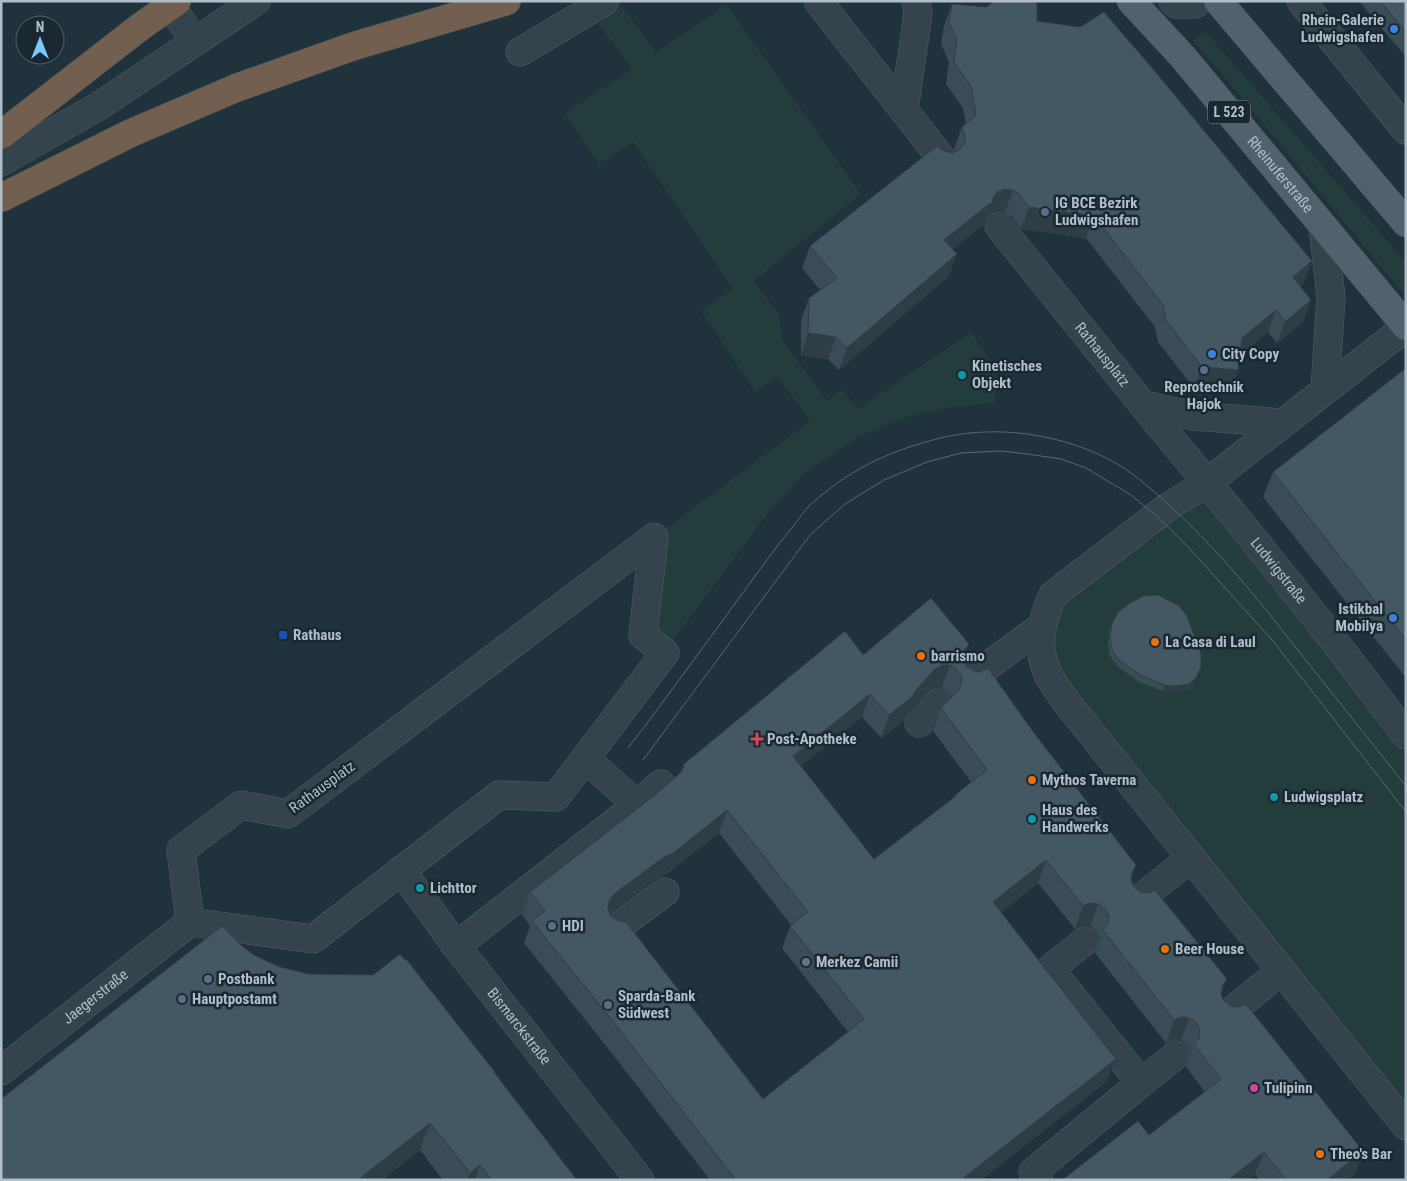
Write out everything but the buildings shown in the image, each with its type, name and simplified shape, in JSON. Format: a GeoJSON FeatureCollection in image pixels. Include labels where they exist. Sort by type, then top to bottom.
{"type":"FeatureCollection","features":[{"type":"Feature","properties":{"kind":"highway"},"geometry":{"type":"LineString","coordinates":[[1,135],[140,27],[177,1]]}},
{"type":"Feature","properties":{"kind":"highway"},"geometry":{"type":"LineString","coordinates":[[1,198],[131,133],[236,88],[354,46],[507,1]]}},
{"type":"Feature","properties":{"kind":"main road","name":"Rheinuferstraße"},"geometry":{"type":"LineString","coordinates":[[1131,1],[1183,57],[1406,327]]}},
{"type":"Feature","properties":{"kind":"main road"},"geometry":{"type":"LineString","coordinates":[[1224,8],[1406,223]]}},
{"type":"Feature","properties":{"kind":"street"},"geometry":{"type":"LineString","coordinates":[[167,1],[195,41]]}},
{"type":"Feature","properties":{"kind":"street"},"geometry":{"type":"LineString","coordinates":[[1,162],[99,106],[256,1]]}},
{"type":"Feature","properties":{"kind":"street"},"geometry":{"type":"LineString","coordinates":[[520,52],[606,1]]}},
{"type":"Feature","properties":{"kind":"street"},"geometry":{"type":"LineString","coordinates":[[818,1],[942,159]]}},
{"type":"Feature","properties":{"kind":"street"},"geometry":{"type":"LineString","coordinates":[[904,110],[918,14],[916,1]]}},
{"type":"Feature","properties":{"kind":"street"},"geometry":{"type":"LineString","coordinates":[[1173,1],[1176,4],[1195,4],[1198,1]]}},
{"type":"Feature","properties":{"kind":"street"},"geometry":{"type":"LineString","coordinates":[[1301,1],[1406,130]]}},
{"type":"Feature","properties":{"kind":"street","name":"Rathausplatz"},"geometry":{"type":"LineString","coordinates":[[999,226],[1143,405],[1208,482]]}},
{"type":"Feature","properties":{"kind":"street"},"geometry":{"type":"LineString","coordinates":[[1323,226],[1331,297],[1325,390]]}},
{"type":"Feature","properties":{"kind":"street"},"geometry":{"type":"LineString","coordinates":[[1406,327],[1208,482],[1169,506],[1053,595],[1041,627],[1042,656],[1048,675],[1067,703],[1406,1126]]}},
{"type":"Feature","properties":{"kind":"street"},"geometry":{"type":"LineString","coordinates":[[1143,405],[1194,416],[1283,423]]}},
{"type":"Feature","properties":{"kind":"street","name":"Ludwigstraße"},"geometry":{"type":"LineString","coordinates":[[1208,482],[1406,735]]}},
{"type":"Feature","properties":{"kind":"street","name":"Rathausplatz"},"geometry":{"type":"LineString","coordinates":[[654,537],[643,635],[665,652],[585,758],[556,797],[499,795],[313,940],[190,922],[181,850],[241,804],[288,814],[654,537]]}},
{"type":"Feature","properties":{"kind":"street"},"geometry":{"type":"LineString","coordinates":[[970,678],[1041,627]]}},
{"type":"Feature","properties":{"kind":"street"},"geometry":{"type":"LineString","coordinates":[[918,723],[938,703]]}},
{"type":"Feature","properties":{"kind":"street"},"geometry":{"type":"LineString","coordinates":[[585,758],[637,804]]}},
{"type":"Feature","properties":{"kind":"street"},"geometry":{"type":"LineString","coordinates":[[456,946],[661,784]]}},
{"type":"Feature","properties":{"kind":"street"},"geometry":{"type":"LineString","coordinates":[[1138,900],[1191,858]]}},
{"type":"Feature","properties":{"kind":"street","name":"Bismarckstraße"},"geometry":{"type":"LineString","coordinates":[[401,870],[456,946],[640,1180]]}},
{"type":"Feature","properties":{"kind":"street"},"geometry":{"type":"LineString","coordinates":[[615,929],[665,892]]}},
{"type":"Feature","properties":{"kind":"street","name":"Jaegerstraße"},"geometry":{"type":"LineString","coordinates":[[1,1071],[190,922]]}},
{"type":"Feature","properties":{"kind":"street"},"geometry":{"type":"LineString","coordinates":[[1085,941],[1050,969],[1140,1083]]}},
{"type":"Feature","properties":{"kind":"street"},"geometry":{"type":"LineString","coordinates":[[1228,1014],[1281,971]]}},
{"type":"Feature","properties":{"kind":"street"},"geometry":{"type":"LineString","coordinates":[[1032,1177],[1140,1083],[1176,1055]]}},
{"type":"Feature","properties":{"kind":"green space"},"geometry":{"type":"Polygon","coordinates":[[[727,5],[861,194],[754,281],[779,314],[783,341],[827,401],[842,389],[858,409],[971,332],[995,367],[995,403],[950,407],[907,417],[858,437],[807,471],[767,514],[667,649],[646,633],[657,535],[810,421],[778,377],[755,392],[701,311],[733,289],[633,142],[599,164],[565,113],[632,69],[598,24],[622,6],[656,52],[727,5]]]}},
{"type":"Feature","properties":{"kind":"green space"},"geometry":{"type":"Polygon","coordinates":[[[1205,31],[1406,262],[1406,297],[1193,41],[1205,31]]]}},
{"type":"Feature","properties":{"kind":"green space","name":"Ludwigsplatz"},"geometry":{"type":"Polygon","coordinates":[[[1208,482],[1406,735],[1406,1126],[1067,703],[1045,613],[1208,482]]]}},
{"type":"Feature","properties":{"kind":"tram line"},"geometry":{"type":"LineString","coordinates":[[628,748],[775,549],[807,508],[824,493],[838,482],[867,465],[915,445],[956,435],[979,432],[1004,432],[1028,434],[1075,445],[1098,454],[1126,469],[1138,478],[1185,520],[1246,586],[1406,786]]}},
{"type":"Feature","properties":{"kind":"tram line"},"geometry":{"type":"LineString","coordinates":[[643,760],[810,535],[845,504],[884,480],[927,462],[961,453],[1001,451],[1061,459],[1086,468],[1131,495],[1158,517],[1191,550],[1273,641],[1406,812]]}},
{"type":"Feature","properties":{"kind":"place","name":"Rhein-Galerie Ludwigshafen"},"geometry":{"type":"Point","coordinates":[1394,29]}},
{"type":"Feature","properties":{"kind":"place","name":"IG BCE Bezirk Ludwigshafen"},"geometry":{"type":"Point","coordinates":[1045,212]}},
{"type":"Feature","properties":{"kind":"place","name":"City Copy"},"geometry":{"type":"Point","coordinates":[1212,354]}},
{"type":"Feature","properties":{"kind":"place","name":"Reprotechnik Hajok"},"geometry":{"type":"Point","coordinates":[1204,370]}},
{"type":"Feature","properties":{"kind":"place","name":"Kinetisches Objekt"},"geometry":{"type":"Point","coordinates":[962,375]}},
{"type":"Feature","properties":{"kind":"place","name":"Istikbal Mobilya"},"geometry":{"type":"Point","coordinates":[1393,618]}},
{"type":"Feature","properties":{"kind":"place","name":"Rathaus"},"geometry":{"type":"Point","coordinates":[283,635]}},
{"type":"Feature","properties":{"kind":"place","name":"La Casa di Laul"},"geometry":{"type":"Point","coordinates":[1155,642]}},
{"type":"Feature","properties":{"kind":"place","name":"barrismo"},"geometry":{"type":"Point","coordinates":[921,656]}},
{"type":"Feature","properties":{"kind":"place","name":"Post-Apotheke"},"geometry":{"type":"Point","coordinates":[757,739]}},
{"type":"Feature","properties":{"kind":"place","name":"Mythos Taverna"},"geometry":{"type":"Point","coordinates":[1032,780]}},
{"type":"Feature","properties":{"kind":"place","name":"Ludwigsplatz"},"geometry":{"type":"Point","coordinates":[1274,797]}},
{"type":"Feature","properties":{"kind":"place","name":"Haus des Handwerks"},"geometry":{"type":"Point","coordinates":[1032,819]}},
{"type":"Feature","properties":{"kind":"place","name":"Lichttor"},"geometry":{"type":"Point","coordinates":[420,888]}},
{"type":"Feature","properties":{"kind":"place","name":"HDI"},"geometry":{"type":"Point","coordinates":[552,926]}},
{"type":"Feature","properties":{"kind":"place","name":"Beer House"},"geometry":{"type":"Point","coordinates":[1165,949]}},
{"type":"Feature","properties":{"kind":"place","name":"Merkez Camii"},"geometry":{"type":"Point","coordinates":[806,962]}},
{"type":"Feature","properties":{"kind":"place","name":"Postbank"},"geometry":{"type":"Point","coordinates":[208,979]}},
{"type":"Feature","properties":{"kind":"place","name":"Hauptpostamt"},"geometry":{"type":"Point","coordinates":[182,999]}},
{"type":"Feature","properties":{"kind":"place","name":"Sparda-Bank Südwest"},"geometry":{"type":"Point","coordinates":[608,1005]}},
{"type":"Feature","properties":{"kind":"place","name":"Tulipinn"},"geometry":{"type":"Point","coordinates":[1254,1088]}},
{"type":"Feature","properties":{"kind":"place","name":"Theo's Bar"},"geometry":{"type":"Point","coordinates":[1320,1154]}}]}
